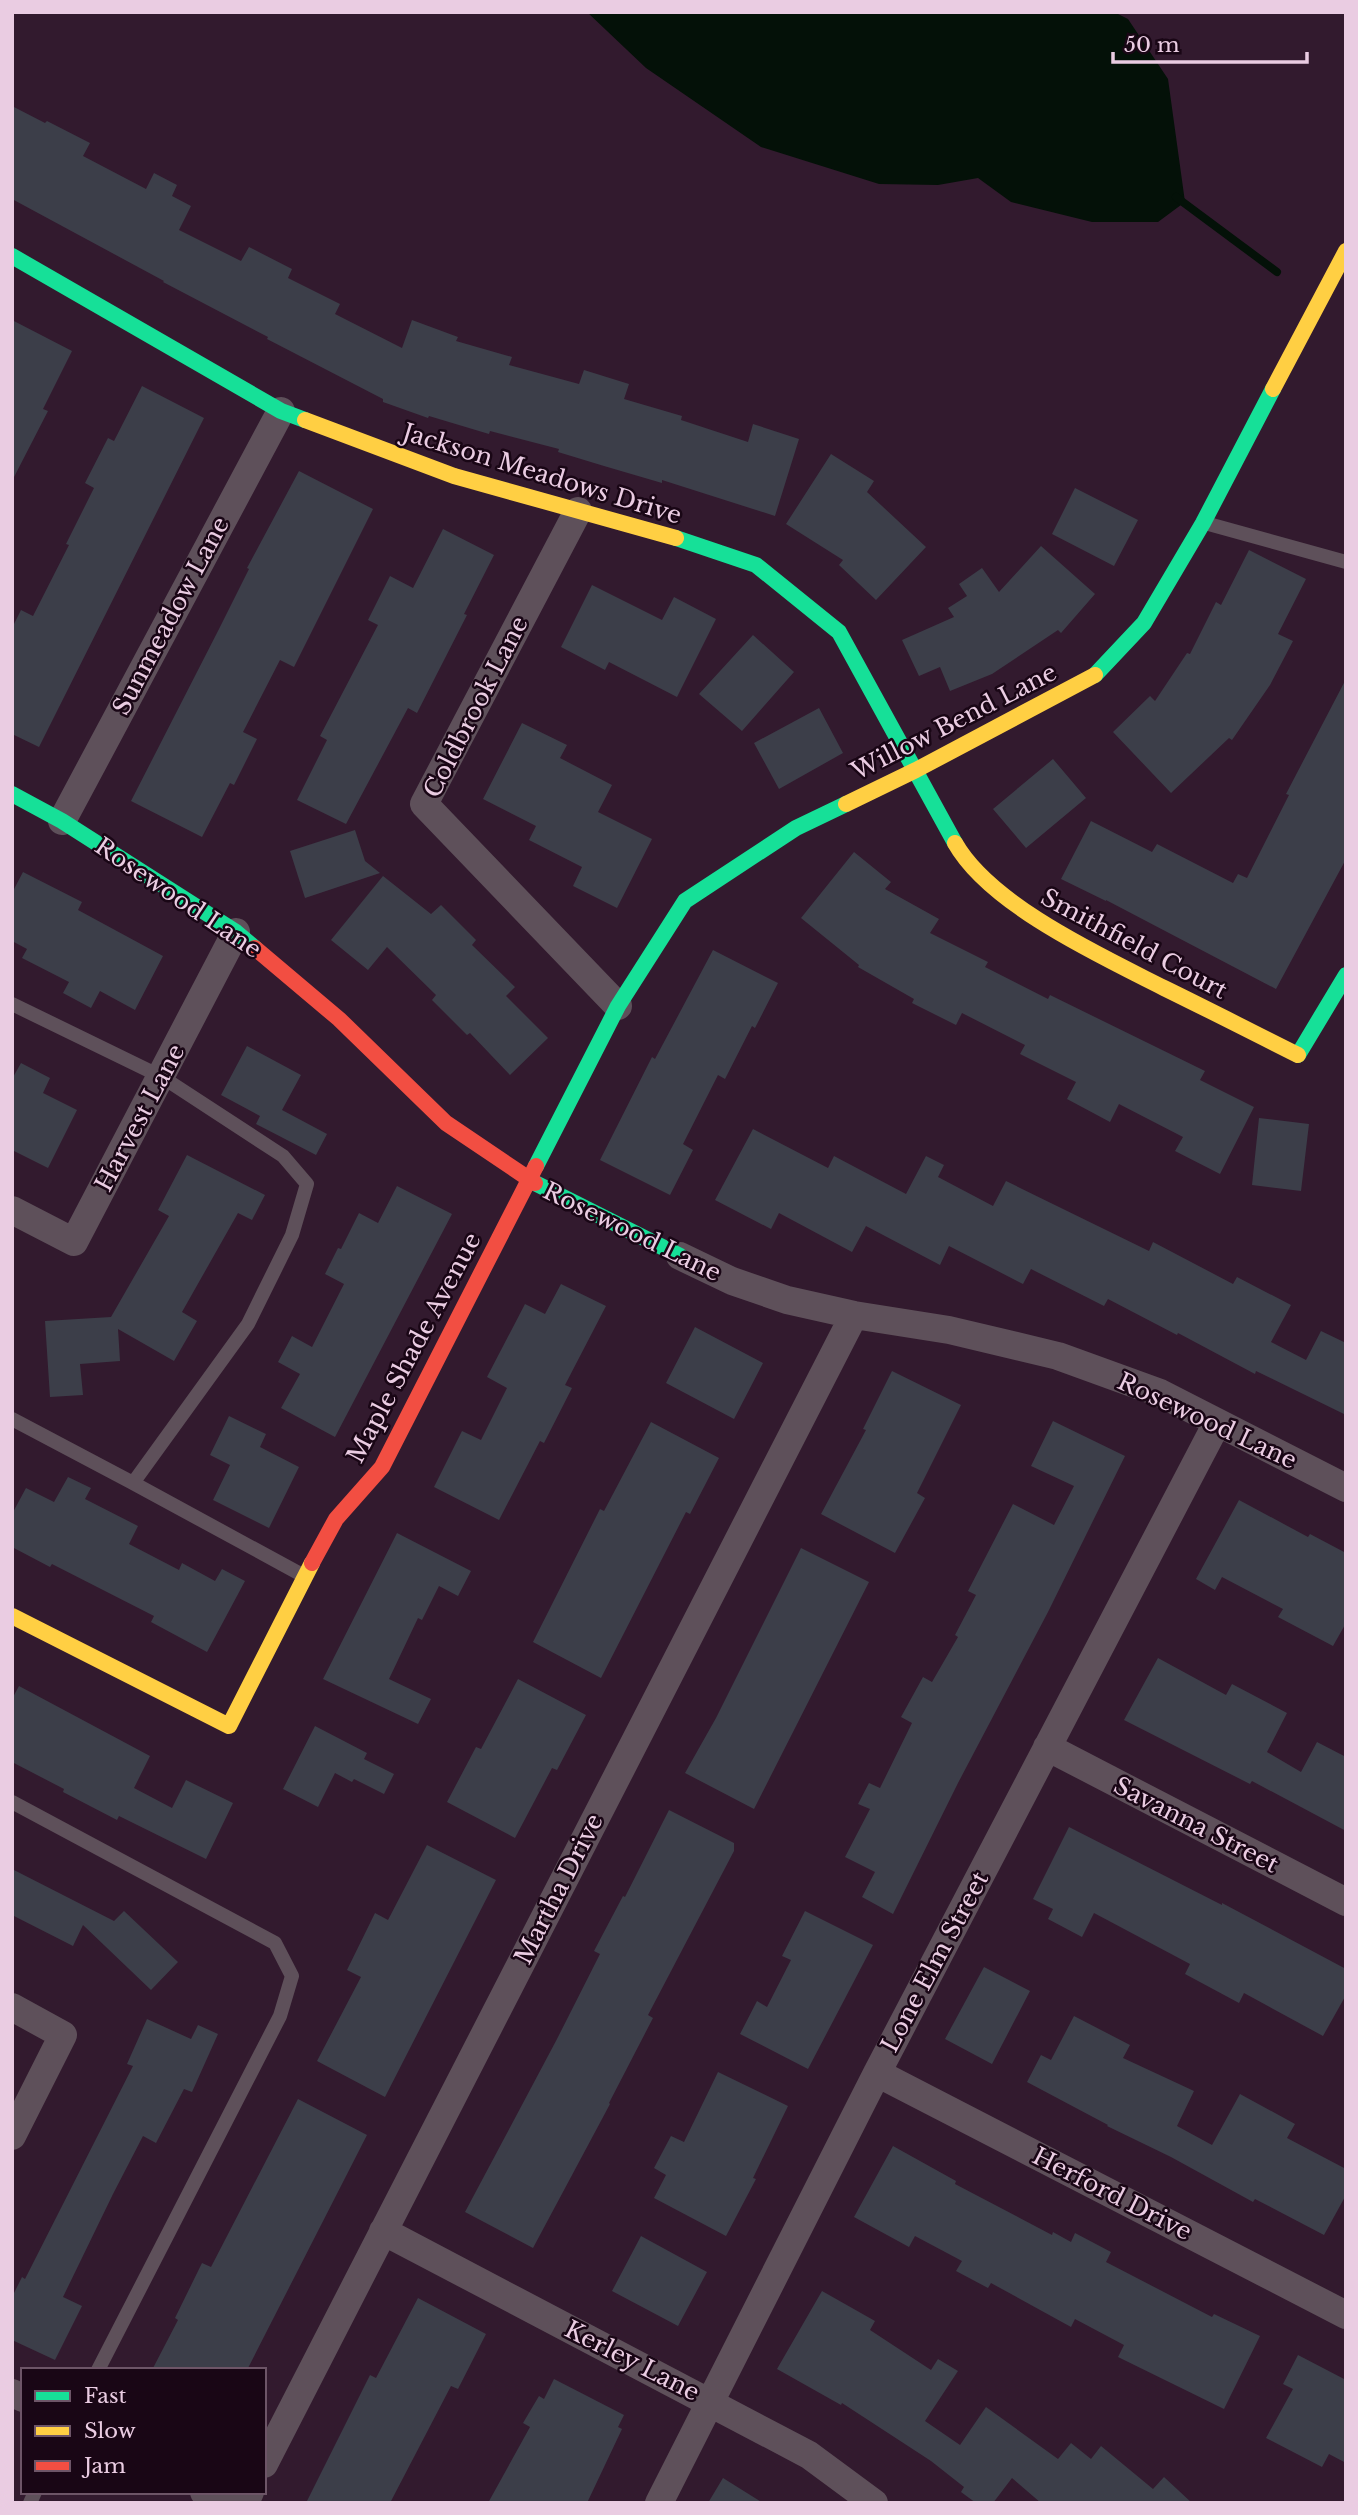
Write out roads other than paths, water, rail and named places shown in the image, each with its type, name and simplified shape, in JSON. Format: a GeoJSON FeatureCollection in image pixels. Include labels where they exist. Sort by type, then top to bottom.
{"type":"FeatureCollection","features":[{"type":"Feature","properties":{"kind":"street","name":"Willow Bend Lane"},"geometry":{"type":"LineString","coordinates":[[529,1181],[618,1006],[685,901],[796,828],[916,769],[1097,674],[1144,623],[1202,523],[1346,251]]}},
{"type":"Feature","properties":{"kind":"street","name":"Jackson Meadows Drive"},"geometry":{"type":"LineString","coordinates":[[12,256],[281,411],[454,476],[667,535],[756,565],[839,632],[916,769]]}},
{"type":"Feature","properties":{"kind":"street","name":"Sunmeadow Lane"},"geometry":{"type":"LineString","coordinates":[[62,821],[281,411]]}},
{"type":"Feature","properties":{"kind":"street","name":"Coldbrook Lane"},"geometry":{"type":"LineString","coordinates":[[578,511],[424,804],[618,1006]]}},
{"type":"Feature","properties":{"kind":"street","name":"Smithfield Court"},"geometry":{"type":"LineString","coordinates":[[916,769],[962,855],[1009,901],[1091,951],[1300,1056],[1346,975]]}},
{"type":"Feature","properties":{"kind":"street","name":"Rosewood Lane"},"geometry":{"type":"LineString","coordinates":[[12,794],[62,821],[236,932],[339,1019],[446,1123],[529,1181],[732,1281],[787,1300],[854,1315],[949,1330],[1058,1356],[1160,1393],[1346,1488]]}},
{"type":"Feature","properties":{"kind":"street","name":"Harvest Lane"},"geometry":{"type":"LineString","coordinates":[[12,1210],[74,1242],[236,932]]}},
{"type":"Feature","properties":{"kind":"street","name":"Maple Shade Avenue"},"geometry":{"type":"LineString","coordinates":[[12,1616],[229,1726],[336,1519],[382,1466],[529,1181]]}},
{"type":"Feature","properties":{"kind":"street","name":"Martha Drive"},"geometry":{"type":"LineString","coordinates":[[266,2460],[854,1315]]}},
{"type":"Feature","properties":{"kind":"street","name":"Lone Elm Street"},"geometry":{"type":"LineString","coordinates":[[659,2503],[877,2073],[1217,1423]]}},
{"type":"Feature","properties":{"kind":"street","name":"Savanna Street"},"geometry":{"type":"LineString","coordinates":[[1047,1747],[1346,1902]]}},
{"type":"Feature","properties":{"kind":"street"},"geometry":{"type":"LineString","coordinates":[[12,2007],[63,2035],[12,2136]]}},
{"type":"Feature","properties":{"kind":"street","name":"Herford Drive"},"geometry":{"type":"LineString","coordinates":[[877,2073],[1346,2315]]}},
{"type":"Feature","properties":{"kind":"street","name":"Kerley Lane"},"geometry":{"type":"LineString","coordinates":[[383,2231],[809,2455],[874,2503]]}},
{"type":"Feature","properties":{"kind":"street"},"geometry":{"type":"LineString","coordinates":[[208,2494],[224,2503]]}},
{"type":"Feature","properties":{"kind":"lane"},"geometry":{"type":"LineString","coordinates":[[1202,523],[1346,562]]}},
{"type":"Feature","properties":{"kind":"lane"},"geometry":{"type":"LineString","coordinates":[[12,1004],[162,1077],[283,1156],[307,1184],[292,1235],[248,1324],[133,1483]]}},
{"type":"Feature","properties":{"kind":"lane"},"geometry":{"type":"LineString","coordinates":[[12,1419],[305,1576]]}},
{"type":"Feature","properties":{"kind":"lane"},"geometry":{"type":"LineString","coordinates":[[12,1802],[275,1943],[292,1976],[280,2016],[99,2368]]}},
{"type":"Feature","properties":{"kind":"waterway"},"geometry":{"type":"LineString","coordinates":[[1176,197],[1277,272]]}}]}
